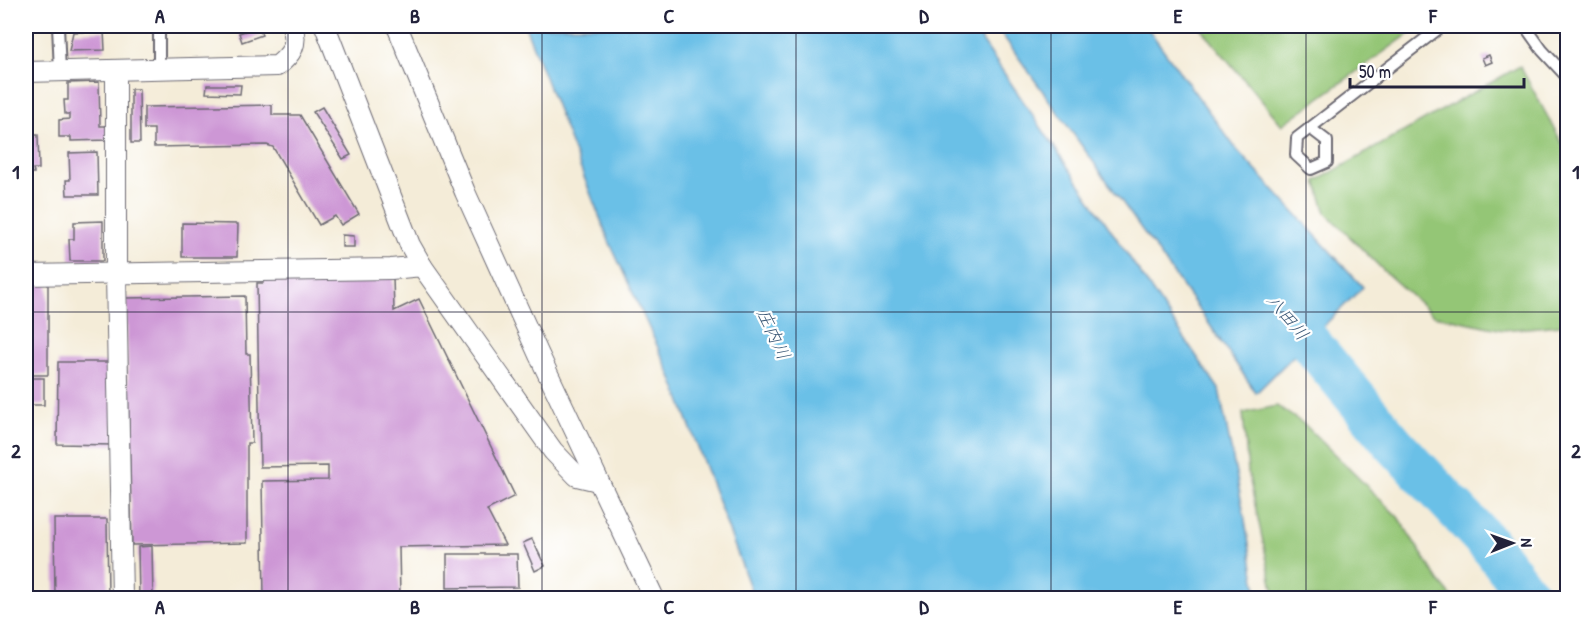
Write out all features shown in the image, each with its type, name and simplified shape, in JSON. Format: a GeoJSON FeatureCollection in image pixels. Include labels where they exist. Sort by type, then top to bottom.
{"type":"FeatureCollection","features":[{"type":"Feature","properties":{"kind":"street"},"geometry":{"type":"LineString","coordinates":[[26,72],[277,66],[289,56],[294,45],[292,26]]}},
{"type":"Feature","properties":{"kind":"street"},"geometry":{"type":"LineString","coordinates":[[325,26],[410,245],[422,266],[553,451],[577,476],[598,481]]}},
{"type":"Feature","properties":{"kind":"street"},"geometry":{"type":"LineString","coordinates":[[397,26],[465,192],[654,598]]}},
{"type":"Feature","properties":{"kind":"street"},"geometry":{"type":"LineString","coordinates":[[116,70],[116,274],[122,598]]}},
{"type":"Feature","properties":{"kind":"street"},"geometry":{"type":"LineString","coordinates":[[26,275],[391,269],[422,266]]}},
{"type":"Feature","properties":{"kind":"lane"},"geometry":{"type":"LineString","coordinates":[[58,26],[60,72]]}},
{"type":"Feature","properties":{"kind":"lane"},"geometry":{"type":"LineString","coordinates":[[159,26],[159,69]]}},
{"type":"Feature","properties":{"kind":"lane"},"geometry":{"type":"LineString","coordinates":[[1310,128],[1442,26]]}},
{"type":"Feature","properties":{"kind":"lane"},"geometry":{"type":"LineString","coordinates":[[1525,26],[1542,50],[1568,78]]}},
{"type":"Feature","properties":{"kind":"green space"},"geometry":{"type":"Polygon","coordinates":[[[1199,26],[1420,26],[1282,125],[1199,26]]]}},
{"type":"Feature","properties":{"kind":"green space"},"geometry":{"type":"Polygon","coordinates":[[[1520,66],[1567,152],[1567,323],[1503,330],[1433,315],[1385,272],[1326,213],[1316,181],[1520,66]]]}},
{"type":"Feature","properties":{"kind":"green space"},"geometry":{"type":"Polygon","coordinates":[[[1277,406],[1304,424],[1398,517],[1439,581],[1453,598],[1275,598],[1248,472],[1243,413],[1277,406]]]}},
{"type":"Feature","properties":{"kind":"water","name":"庄内川"},"geometry":{"type":"Polygon","coordinates":[[[525,26],[972,26],[1219,389],[1258,598],[754,598],[672,378],[609,241],[525,26]]]}},
{"type":"Feature","properties":{"kind":"water"},"geometry":{"type":"Polygon","coordinates":[[[996,26],[1146,26],[1237,150],[1363,287],[1256,393],[1203,315],[996,26]]]}},
{"type":"Feature","properties":{"kind":"building"},"geometry":{"type":"Polygon","coordinates":[[[259,27],[262,35],[242,42],[239,33],[259,27]]]}},
{"type":"Feature","properties":{"kind":"building"},"geometry":{"type":"Polygon","coordinates":[[[104,31],[105,50],[69,51],[73,32],[104,31]]]}},
{"type":"Feature","properties":{"kind":"building"},"geometry":{"type":"Polygon","coordinates":[[[1489,55],[1492,62],[1485,65],[1482,58],[1489,55]]]}},
{"type":"Feature","properties":{"kind":"building"},"geometry":{"type":"Polygon","coordinates":[[[99,82],[100,126],[108,126],[108,140],[71,141],[71,137],[59,137],[59,120],[69,119],[69,114],[65,114],[64,100],[68,100],[68,83],[99,82]]]}},
{"type":"Feature","properties":{"kind":"building"},"geometry":{"type":"Polygon","coordinates":[[[207,85],[241,85],[240,94],[206,93],[207,85]]]}},
{"type":"Feature","properties":{"kind":"building"},"geometry":{"type":"Polygon","coordinates":[[[131,89],[139,89],[140,143],[131,143],[131,89]]]}},
{"type":"Feature","properties":{"kind":"building"},"geometry":{"type":"Polygon","coordinates":[[[272,105],[272,115],[300,115],[359,214],[341,225],[335,216],[319,225],[273,147],[267,145],[154,147],[154,129],[144,129],[144,107],[272,105]]]}},
{"type":"Feature","properties":{"kind":"building"},"geometry":{"type":"Polygon","coordinates":[[[322,107],[351,155],[343,159],[313,112],[322,107]]]}},
{"type":"Feature","properties":{"kind":"building"},"geometry":{"type":"Polygon","coordinates":[[[26,135],[38,135],[39,169],[33,169],[34,173],[26,173],[26,135]]]}},
{"type":"Feature","properties":{"kind":"building"},"geometry":{"type":"Polygon","coordinates":[[[97,152],[98,195],[67,195],[66,180],[70,180],[69,153],[97,152]]]}},
{"type":"Feature","properties":{"kind":"building"},"geometry":{"type":"Polygon","coordinates":[[[103,221],[103,261],[70,261],[69,239],[74,239],[74,222],[103,221]]]}},
{"type":"Feature","properties":{"kind":"building"},"geometry":{"type":"Polygon","coordinates":[[[182,223],[238,224],[237,257],[182,257],[182,223]]]}},
{"type":"Feature","properties":{"kind":"building"},"geometry":{"type":"Polygon","coordinates":[[[342,235],[354,236],[354,247],[342,247],[342,235]]]}},
{"type":"Feature","properties":{"kind":"building"},"geometry":{"type":"Polygon","coordinates":[[[393,277],[394,311],[419,299],[515,496],[487,510],[505,545],[399,547],[400,597],[264,598],[262,481],[328,480],[328,466],[260,467],[257,283],[263,283],[263,278],[393,277]]]}},
{"type":"Feature","properties":{"kind":"building"},"geometry":{"type":"Polygon","coordinates":[[[26,281],[48,281],[48,375],[26,375],[26,281]]]}},
{"type":"Feature","properties":{"kind":"building"},"geometry":{"type":"Polygon","coordinates":[[[245,296],[246,354],[250,354],[252,443],[247,443],[247,543],[132,545],[126,298],[245,296]]]}},
{"type":"Feature","properties":{"kind":"building"},"geometry":{"type":"Polygon","coordinates":[[[58,362],[115,362],[114,445],[57,444],[58,362]]]}},
{"type":"Feature","properties":{"kind":"building"},"geometry":{"type":"Polygon","coordinates":[[[26,378],[44,378],[44,405],[26,405],[26,378]]]}},
{"type":"Feature","properties":{"kind":"building"},"geometry":{"type":"Polygon","coordinates":[[[54,519],[107,519],[108,598],[55,598],[54,519]]]}},
{"type":"Feature","properties":{"kind":"building"},"geometry":{"type":"Polygon","coordinates":[[[532,539],[545,566],[535,571],[523,543],[532,539]]]}},
{"type":"Feature","properties":{"kind":"building"},"geometry":{"type":"Polygon","coordinates":[[[152,546],[153,598],[139,598],[138,547],[152,546]]]}},
{"type":"Feature","properties":{"kind":"building"},"geometry":{"type":"Polygon","coordinates":[[[447,554],[517,554],[518,587],[447,588],[447,554]]]}},
{"type":"Feature","properties":{"kind":"building"},"geometry":{"type":"Polygon","coordinates":[[[444,596],[492,596],[492,598],[444,598],[444,596]]]}},
{"type":"Feature","properties":{"kind":"waterway","name":"八田川"},"geometry":{"type":"LineString","coordinates":[[1272,297],[1394,444],[1493,549],[1531,598]]}}]}
